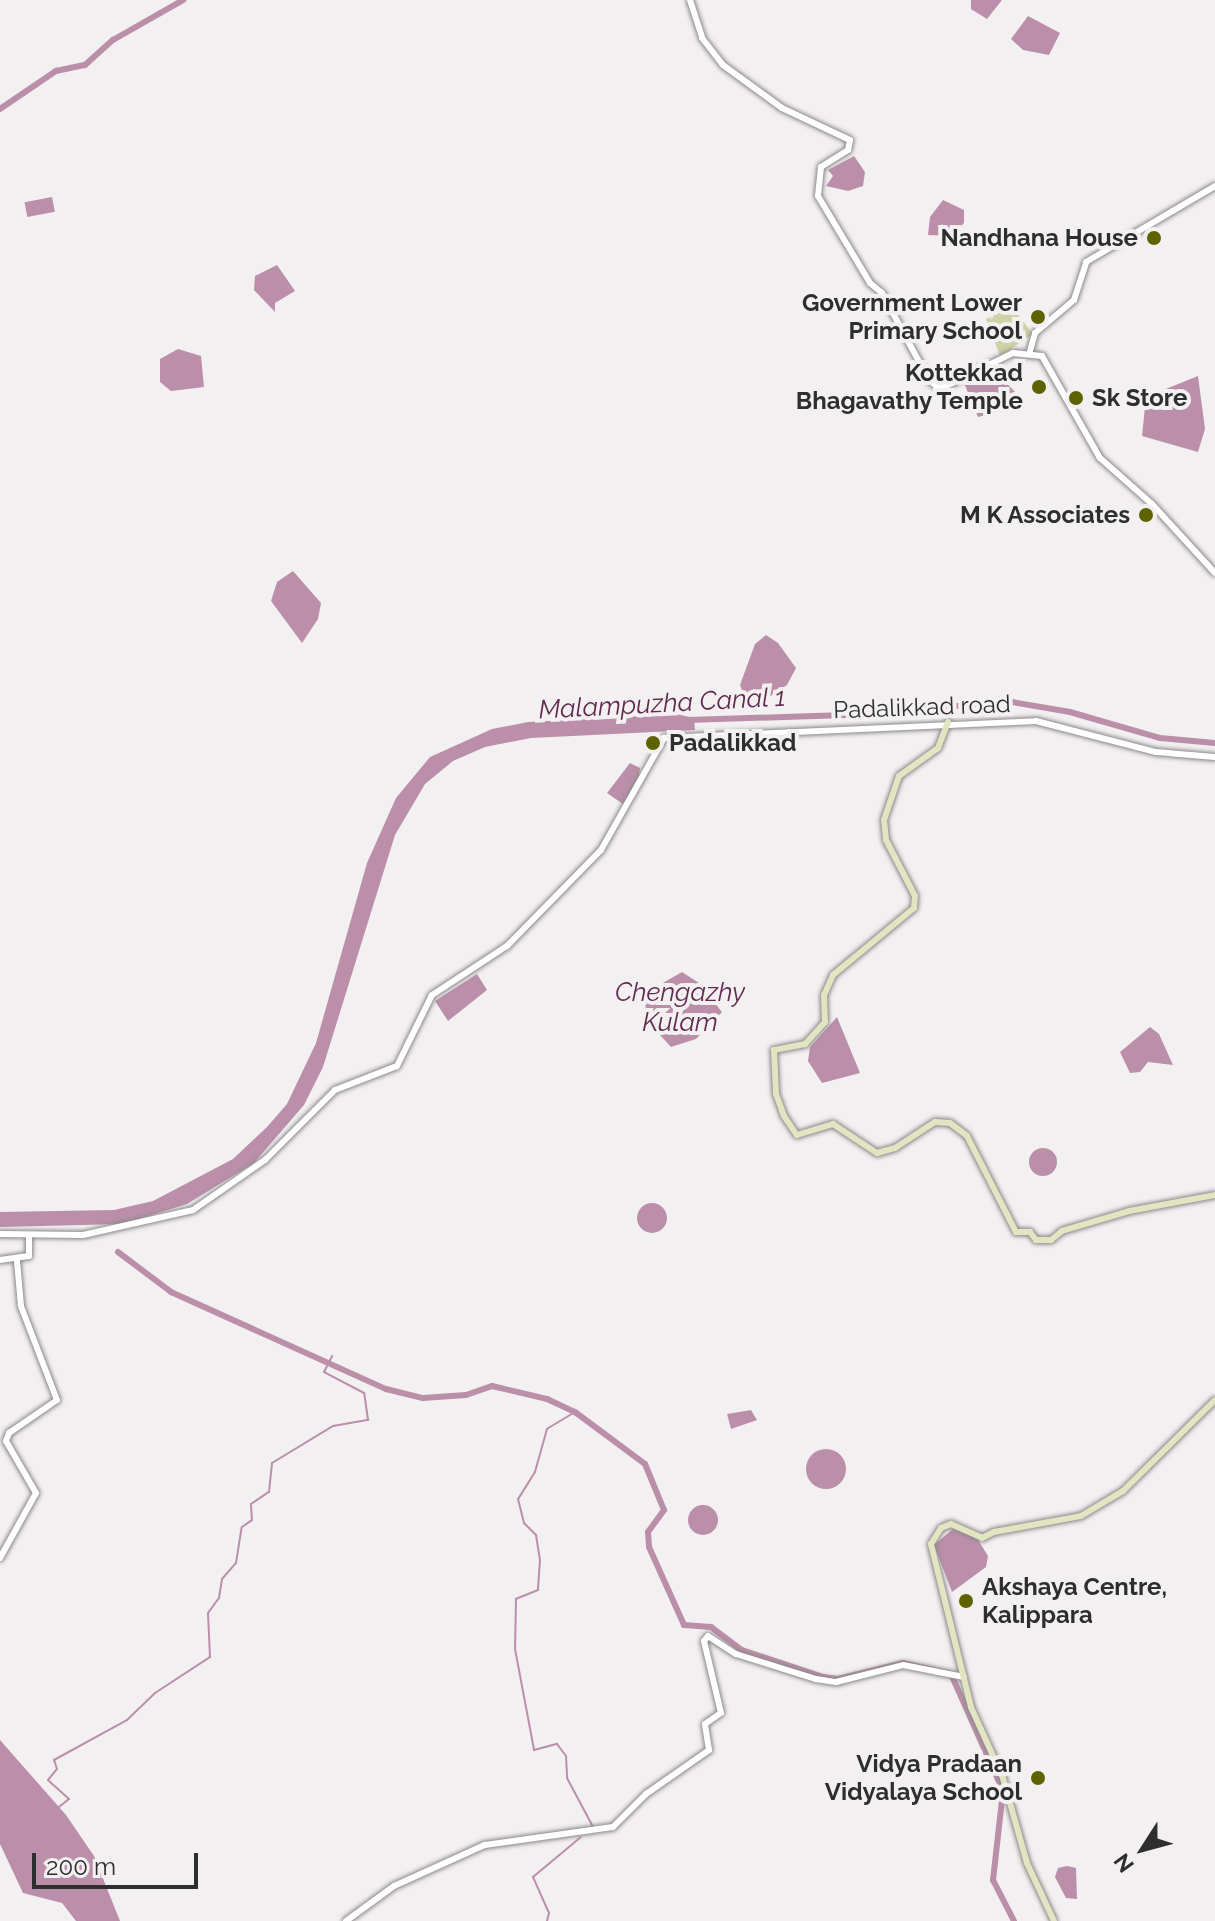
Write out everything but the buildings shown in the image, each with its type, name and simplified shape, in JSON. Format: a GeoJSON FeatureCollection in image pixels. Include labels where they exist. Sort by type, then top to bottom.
{"type":"FeatureCollection","features":[{"type":"Feature","properties":{"kind":"main road"},"geometry":{"type":"LineString","coordinates":[[948,722],[938,748],[899,776],[884,820],[886,840],[915,896],[914,908],[833,975],[824,995],[825,1022],[805,1044],[774,1050],[776,1094],[784,1116],[797,1135],[827,1122],[873,1153],[895,1148],[935,1122],[950,1123],[967,1136],[1016,1232],[1030,1232],[1036,1240],[1051,1240],[1062,1231],[1129,1211],[1215,1195]]}},
{"type":"Feature","properties":{"kind":"main road"},"geometry":{"type":"LineString","coordinates":[[1054,1921],[1027,1863],[1003,1778],[960,1677],[931,1544],[941,1528],[957,1524],[982,1538],[994,1532],[1081,1516],[1123,1491],[1215,1400]]}},
{"type":"Feature","properties":{"kind":"street"},"geometry":{"type":"LineString","coordinates":[[690,0],[702,38],[723,65],[782,108],[850,140],[848,150],[821,167],[818,196],[870,283],[882,293],[929,380],[940,389],[977,367],[1030,351],[1042,356],[1100,458],[1152,504],[1215,573]]}},
{"type":"Feature","properties":{"kind":"street"},"geometry":{"type":"LineString","coordinates":[[1030,351],[1035,333],[1074,300],[1086,262],[1215,186]]}},
{"type":"Feature","properties":{"kind":"street","name":"Padalikkad road"},"geometry":{"type":"LineString","coordinates":[[29,1236],[97,1233],[193,1210],[265,1160],[335,1090],[397,1066],[432,995],[507,946],[601,850],[664,738],[948,722],[1036,721],[1156,752],[1215,757]]}},
{"type":"Feature","properties":{"kind":"street"},"geometry":{"type":"LineString","coordinates":[[0,1234],[29,1236],[29,1256],[17,1261],[0,1260]]}},
{"type":"Feature","properties":{"kind":"street"},"geometry":{"type":"LineString","coordinates":[[0,1558],[36,1493],[6,1441],[9,1433],[57,1400],[21,1306],[17,1261]]}},
{"type":"Feature","properties":{"kind":"street"},"geometry":{"type":"LineString","coordinates":[[346,1921],[394,1886],[485,1845],[613,1827],[646,1794],[709,1750],[705,1724],[721,1713],[704,1641],[708,1636],[736,1654],[816,1679],[836,1682],[903,1665],[960,1677]]}},
{"type":"Feature","properties":{"kind":"green space"},"geometry":{"type":"Polygon","coordinates":[[[1012,307],[1033,334],[1000,356],[986,319],[1012,307]]]}},
{"type":"Feature","properties":{"kind":"water"},"geometry":{"type":"Polygon","coordinates":[[[971,0],[1002,0],[987,19],[971,9],[971,0]]]}},
{"type":"Feature","properties":{"kind":"water"},"geometry":{"type":"Polygon","coordinates":[[[1028,16],[1060,33],[1049,55],[1023,50],[1011,39],[1028,16]]]}},
{"type":"Feature","properties":{"kind":"water"},"geometry":{"type":"Polygon","coordinates":[[[854,156],[865,172],[863,186],[848,191],[826,186],[833,176],[828,170],[854,156]]]}},
{"type":"Feature","properties":{"kind":"water"},"geometry":{"type":"Polygon","coordinates":[[[52,197],[55,212],[27,217],[25,202],[52,197]]]}},
{"type":"Feature","properties":{"kind":"water"},"geometry":{"type":"Polygon","coordinates":[[[943,200],[964,210],[964,223],[951,236],[928,235],[930,217],[943,200]]]}},
{"type":"Feature","properties":{"kind":"water"},"geometry":{"type":"Polygon","coordinates":[[[277,265],[295,291],[275,303],[275,312],[254,290],[255,276],[277,265]]]}},
{"type":"Feature","properties":{"kind":"water"},"geometry":{"type":"Polygon","coordinates":[[[178,349],[201,356],[204,387],[171,391],[160,382],[160,359],[178,349]]]}},
{"type":"Feature","properties":{"kind":"water"},"geometry":{"type":"Polygon","coordinates":[[[995,371],[1021,398],[1017,407],[978,417],[964,383],[995,371]]]}},
{"type":"Feature","properties":{"kind":"water"},"geometry":{"type":"Polygon","coordinates":[[[1198,376],[1205,429],[1198,452],[1142,436],[1146,397],[1198,376]]]}},
{"type":"Feature","properties":{"kind":"water"},"geometry":{"type":"Polygon","coordinates":[[[293,571],[321,603],[318,619],[302,643],[271,601],[277,582],[293,571]]]}},
{"type":"Feature","properties":{"kind":"water"},"geometry":{"type":"Polygon","coordinates":[[[766,635],[778,643],[796,668],[787,685],[760,703],[744,696],[740,685],[755,644],[766,635]]]}},
{"type":"Feature","properties":{"kind":"water"},"geometry":{"type":"Polygon","coordinates":[[[677,714],[694,718],[695,730],[531,738],[485,747],[453,761],[425,784],[395,835],[323,1067],[304,1105],[254,1163],[187,1204],[123,1224],[0,1227],[0,1212],[114,1210],[153,1201],[233,1159],[267,1127],[287,1104],[316,1043],[367,863],[396,798],[430,757],[492,729],[528,722],[677,714]]]}},
{"type":"Feature","properties":{"kind":"water"},"geometry":{"type":"Polygon","coordinates":[[[630,763],[640,768],[639,776],[623,804],[607,793],[630,763]]]}},
{"type":"Feature","properties":{"kind":"water","name":"Chengazhy Kulam"},"geometry":{"type":"Polygon","coordinates":[[[682,972],[699,983],[722,1012],[696,1039],[671,1047],[648,1022],[645,1003],[654,988],[682,972]]]}},
{"type":"Feature","properties":{"kind":"water"},"geometry":{"type":"Polygon","coordinates":[[[477,974],[487,990],[448,1021],[435,1001],[477,974]]]}},
{"type":"Feature","properties":{"kind":"water"},"geometry":{"type":"Polygon","coordinates":[[[837,1017],[860,1073],[822,1083],[808,1061],[810,1047],[837,1017]]]}},
{"type":"Feature","properties":{"kind":"water"},"geometry":{"type":"Polygon","coordinates":[[[1150,1027],[1159,1034],[1173,1065],[1148,1062],[1140,1072],[1130,1073],[1120,1052],[1150,1027]]]}},
{"type":"Feature","properties":{"kind":"water"},"geometry":{"type":"Polygon","coordinates":[[[1043,1148],[1053,1152],[1057,1162],[1053,1172],[1043,1176],[1033,1172],[1029,1162],[1033,1152],[1043,1148]]]}},
{"type":"Feature","properties":{"kind":"water"},"geometry":{"type":"Polygon","coordinates":[[[652,1203],[663,1207],[667,1218],[663,1229],[652,1233],[641,1229],[637,1218],[641,1207],[652,1203]]]}},
{"type":"Feature","properties":{"kind":"water"},"geometry":{"type":"Polygon","coordinates":[[[751,1410],[757,1420],[731,1429],[727,1414],[751,1410]]]}},
{"type":"Feature","properties":{"kind":"water"},"geometry":{"type":"Polygon","coordinates":[[[826,1449],[840,1455],[846,1469],[840,1483],[826,1489],[812,1483],[806,1469],[812,1455],[826,1449]]]}},
{"type":"Feature","properties":{"kind":"water"},"geometry":{"type":"Polygon","coordinates":[[[703,1505],[714,1509],[718,1520],[714,1531],[703,1535],[692,1531],[688,1520],[692,1509],[703,1505]]]}},
{"type":"Feature","properties":{"kind":"water"},"geometry":{"type":"Polygon","coordinates":[[[953,1529],[977,1538],[988,1556],[986,1567],[952,1592],[934,1545],[953,1529]]]}},
{"type":"Feature","properties":{"kind":"water"},"geometry":{"type":"Polygon","coordinates":[[[0,1740],[66,1815],[94,1856],[120,1921],[76,1921],[62,1903],[23,1893],[0,1844],[0,1740]]]}},
{"type":"Feature","properties":{"kind":"water"},"geometry":{"type":"Polygon","coordinates":[[[1058,1868],[1076,1868],[1077,1899],[1066,1898],[1055,1877],[1058,1868]]]}},
{"type":"Feature","properties":{"kind":"waterway"},"geometry":{"type":"LineString","coordinates":[[0,109],[56,71],[85,65],[113,40],[183,0]]}},
{"type":"Feature","properties":{"kind":"waterway","name":"Malampuzha Canal 1"},"geometry":{"type":"LineString","coordinates":[[688,720],[876,714],[1006,701],[1070,712],[1160,738],[1215,743]]}},
{"type":"Feature","properties":{"kind":"waterway"},"geometry":{"type":"LineString","coordinates":[[118,1252],[171,1292],[386,1389],[423,1398],[466,1395],[492,1386],[547,1399],[575,1412],[645,1464],[664,1510],[648,1532],[649,1547],[684,1625],[711,1627],[742,1650],[823,1677],[838,1679],[903,1663],[951,1674],[1003,1791],[993,1880],[1014,1921]]}},
{"type":"Feature","properties":{"kind":"waterway"},"geometry":{"type":"LineString","coordinates":[[59,1807],[69,1799],[48,1780],[57,1769],[54,1760],[127,1720],[155,1693],[210,1657],[208,1613],[219,1598],[222,1579],[236,1563],[242,1527],[252,1520],[251,1504],[269,1492],[272,1463],[333,1426],[368,1420],[364,1393],[324,1372],[332,1356]]}},
{"type":"Feature","properties":{"kind":"waterway"},"geometry":{"type":"LineString","coordinates":[[575,1412],[547,1429],[535,1472],[518,1499],[524,1523],[536,1535],[540,1560],[538,1590],[516,1599],[515,1649],[534,1750],[557,1744],[566,1756],[567,1778],[593,1827]]}},
{"type":"Feature","properties":{"kind":"waterway"},"geometry":{"type":"LineString","coordinates":[[547,1921],[549,1913],[533,1877],[581,1837]]}},
{"type":"Feature","properties":{"kind":"place","name":"Nandhana House"},"geometry":{"type":"Point","coordinates":[1154,238]}},
{"type":"Feature","properties":{"kind":"place","name":"Government Lower Primary School"},"geometry":{"type":"Point","coordinates":[1038,317]}},
{"type":"Feature","properties":{"kind":"place","name":"Kottekkad Bhagavathy Temple"},"geometry":{"type":"Point","coordinates":[1039,387]}},
{"type":"Feature","properties":{"kind":"place","name":"Sk Store"},"geometry":{"type":"Point","coordinates":[1076,398]}},
{"type":"Feature","properties":{"kind":"place","name":"M K Associates"},"geometry":{"type":"Point","coordinates":[1146,515]}},
{"type":"Feature","properties":{"kind":"place","name":"Padalikkad"},"geometry":{"type":"Point","coordinates":[653,743]}},
{"type":"Feature","properties":{"kind":"place","name":"Akshaya Centre, Kalippara"},"geometry":{"type":"Point","coordinates":[966,1601]}},
{"type":"Feature","properties":{"kind":"place","name":"Vidya Pradaan Vidyalaya School"},"geometry":{"type":"Point","coordinates":[1038,1778]}}]}
